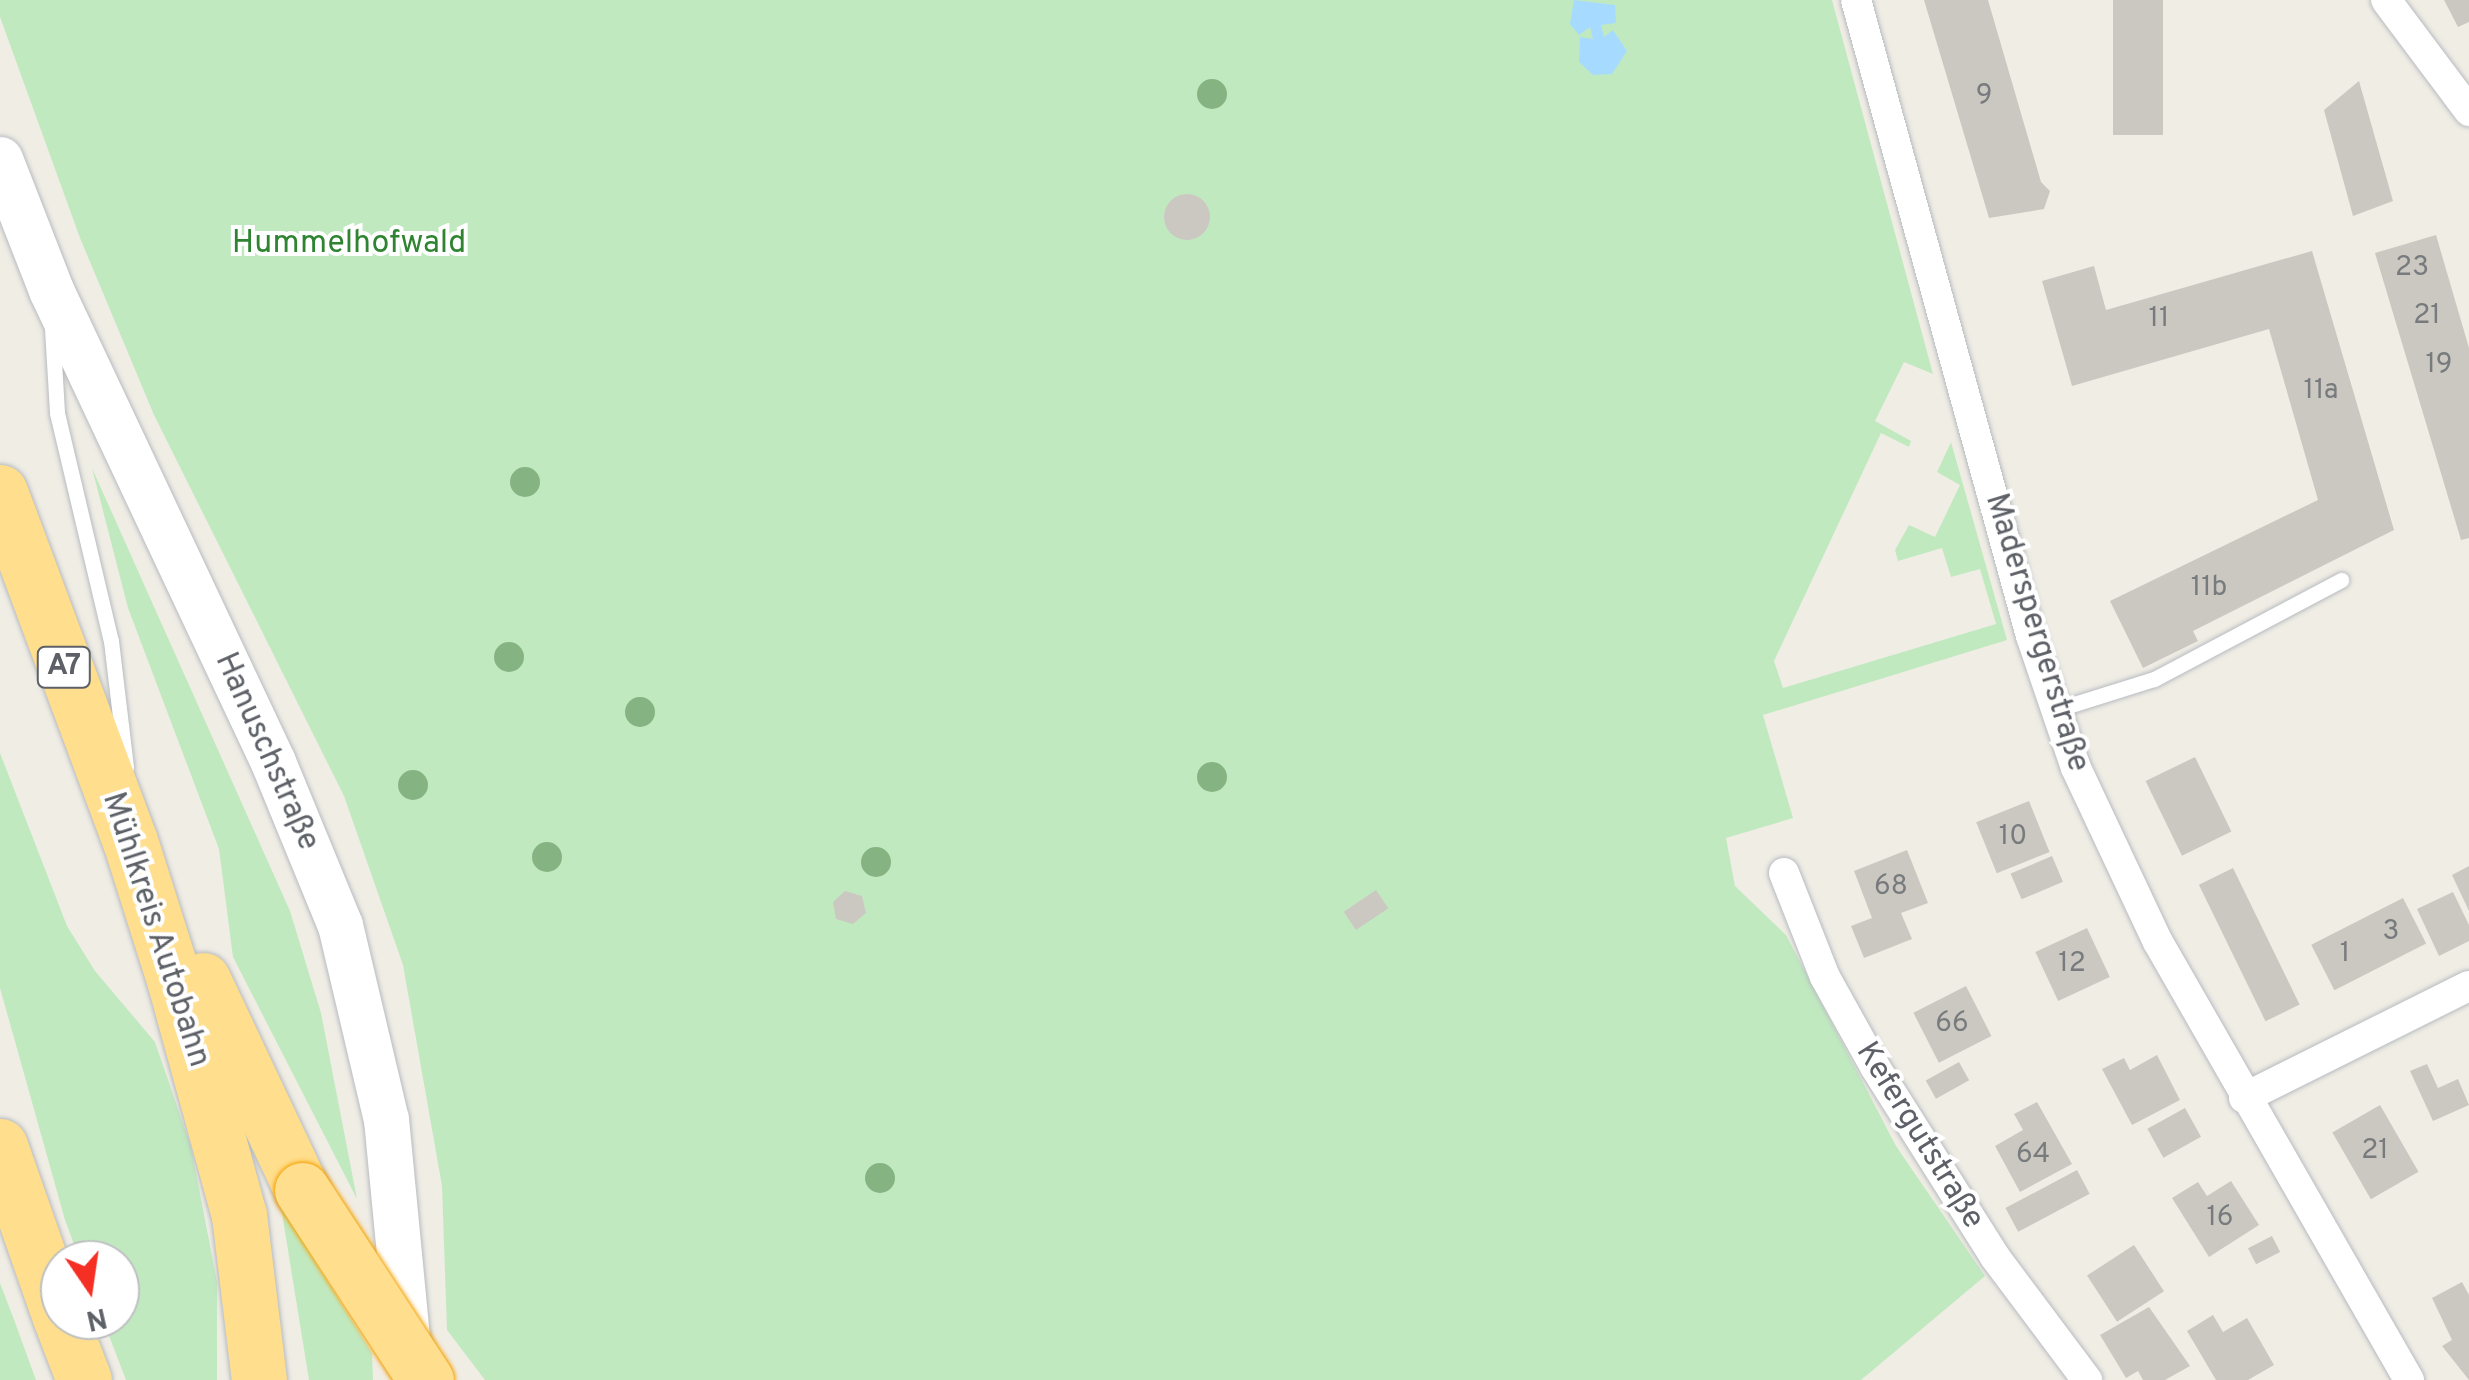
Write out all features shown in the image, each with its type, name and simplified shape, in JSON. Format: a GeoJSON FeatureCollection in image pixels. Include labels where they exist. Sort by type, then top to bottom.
{"type":"FeatureCollection","features":[{"type":"Feature","properties":{"kind":"highway","name":"Mühlkreis Autobahn"},"geometry":{"type":"LineString","coordinates":[[0,492],[130,841],[239,1215],[259,1380]]}},
{"type":"Feature","properties":{"kind":"highway"},"geometry":{"type":"LineString","coordinates":[[130,841],[302,1190],[426,1380]]}},
{"type":"Feature","properties":{"kind":"highway"},"geometry":{"type":"LineString","coordinates":[[0,1146],[40,1259]]}},
{"type":"Feature","properties":{"kind":"highway"},"geometry":{"type":"LineString","coordinates":[[69,1340],[84,1380]]}},
{"type":"Feature","properties":{"kind":"street","name":"Maderspergerstraße"},"geometry":{"type":"LineString","coordinates":[[1856,0],[2054,710],[2118,864],[2244,1098],[2408,1380]]}},
{"type":"Feature","properties":{"kind":"street"},"geometry":{"type":"LineString","coordinates":[[2386,0],[2469,111]]}},
{"type":"Feature","properties":{"kind":"street","name":"Hanuschstraße"},"geometry":{"type":"LineString","coordinates":[[0,159],[51,290],[273,762],[340,926],[386,1119],[410,1380]]}},
{"type":"Feature","properties":{"kind":"street","name":"Kefergutstraße"},"geometry":{"type":"LineString","coordinates":[[1784,873],[1825,977],[1874,1067],[1995,1257],[2087,1380]]}},
{"type":"Feature","properties":{"kind":"street"},"geometry":{"type":"LineString","coordinates":[[2244,1098],[2469,986]]}},
{"type":"Feature","properties":{"kind":"lane"},"geometry":{"type":"LineString","coordinates":[[51,290],[54,393],[112,641],[130,841]]}},
{"type":"Feature","properties":{"kind":"lane"},"geometry":{"type":"LineString","coordinates":[[2054,710],[2154,679],[2341,580]]}},
{"type":"Feature","properties":{"kind":"green space","name":"Hummelhofwald"},"geometry":{"type":"Polygon","coordinates":[[[0,0],[1832,0],[1933,374],[1904,362],[1875,421],[1911,441],[1909,447],[1881,433],[1774,661],[1783,688],[1996,624],[1980,569],[1951,577],[1942,548],[1898,561],[1895,550],[1909,525],[1935,537],[1960,485],[1937,472],[1951,442],[2007,640],[1763,715],[1793,818],[1726,838],[1735,886],[1786,935],[1896,1146],[1985,1276],[1861,1380],[485,1380],[447,1330],[442,1186],[403,965],[344,796],[154,415],[80,238],[0,17],[0,0]]]}},
{"type":"Feature","properties":{"kind":"green space"},"geometry":{"type":"Polygon","coordinates":[[[92,468],[290,911],[321,1013],[357,1199],[233,957],[219,849],[128,608],[92,468]]]}},
{"type":"Feature","properties":{"kind":"green space"},"geometry":{"type":"Polygon","coordinates":[[[0,753],[67,926],[95,971],[155,1042],[191,1147],[217,1282],[217,1380],[126,1380],[111,1340],[140,1340],[140,1240],[72,1240],[0,988],[0,753]]]}},
{"type":"Feature","properties":{"kind":"green space"},"geometry":{"type":"Polygon","coordinates":[[[281,1207],[372,1353],[373,1380],[309,1380],[281,1207]]]}},
{"type":"Feature","properties":{"kind":"green space"},"geometry":{"type":"Polygon","coordinates":[[[0,1283],[13,1317],[36,1380],[0,1380],[0,1283]]]}},
{"type":"Feature","properties":{"kind":"water"},"geometry":{"type":"Polygon","coordinates":[[[1574,0],[1615,5],[1616,23],[1601,25],[1604,37],[1613,30],[1627,51],[1612,74],[1593,75],[1579,62],[1580,37],[1593,39],[1590,27],[1579,35],[1570,24],[1574,0]]]}},
{"type":"Feature","properties":{"kind":"building"},"geometry":{"type":"Polygon","coordinates":[[[1924,0],[1988,0],[2041,182],[2050,191],[2044,209],[1989,218],[1924,0]]]}},
{"type":"Feature","properties":{"kind":"building"},"geometry":{"type":"Polygon","coordinates":[[[2113,0],[2163,0],[2163,135],[2113,135],[2113,0]]]}},
{"type":"Feature","properties":{"kind":"building"},"geometry":{"type":"Polygon","coordinates":[[[2444,0],[2469,0],[2469,22],[2458,27],[2444,0]]]}},
{"type":"Feature","properties":{"kind":"building"},"geometry":{"type":"Polygon","coordinates":[[[2359,81],[2393,201],[2353,216],[2324,110],[2359,81]]]}},
{"type":"Feature","properties":{"kind":"building"},"geometry":{"type":"Polygon","coordinates":[[[1187,194],[1203,201],[1210,217],[1203,233],[1187,240],[1171,233],[1164,217],[1171,201],[1187,194]]]}},
{"type":"Feature","properties":{"kind":"building"},"geometry":{"type":"Polygon","coordinates":[[[2436,235],[2469,348],[2469,538],[2461,540],[2375,253],[2436,235]]]}},
{"type":"Feature","properties":{"kind":"building"},"geometry":{"type":"Polygon","coordinates":[[[2312,251],[2394,530],[2193,631],[2198,641],[2143,668],[2110,601],[2318,500],[2269,329],[2072,386],[2042,281],[2094,266],[2106,310],[2312,251]]]}},
{"type":"Feature","properties":{"kind":"building"},"geometry":{"type":"Polygon","coordinates":[[[2195,757],[2231,832],[2182,856],[2146,781],[2195,757]]]}},
{"type":"Feature","properties":{"kind":"building"},"geometry":{"type":"Polygon","coordinates":[[[2029,801],[2050,852],[1997,873],[1976,822],[2029,801]]]}},
{"type":"Feature","properties":{"kind":"building"},"geometry":{"type":"Polygon","coordinates":[[[1907,850],[1928,903],[1901,913],[1912,939],[1864,958],[1851,926],[1872,918],[1854,871],[1907,850]]]}},
{"type":"Feature","properties":{"kind":"building"},"geometry":{"type":"Polygon","coordinates":[[[2052,856],[2063,882],[2022,899],[2011,874],[2052,856]]]}},
{"type":"Feature","properties":{"kind":"building"},"geometry":{"type":"Polygon","coordinates":[[[2469,866],[2469,911],[2452,875],[2469,866]]]}},
{"type":"Feature","properties":{"kind":"building"},"geometry":{"type":"Polygon","coordinates":[[[2233,868],[2300,1005],[2265,1021],[2199,885],[2233,868]]]}},
{"type":"Feature","properties":{"kind":"building"},"geometry":{"type":"Polygon","coordinates":[[[1376,890],[1388,908],[1356,930],[1344,912],[1376,890]]]}},
{"type":"Feature","properties":{"kind":"building"},"geometry":{"type":"Polygon","coordinates":[[[845,891],[862,896],[866,913],[853,924],[836,919],[833,902],[845,891]]]}},
{"type":"Feature","properties":{"kind":"building"},"geometry":{"type":"Polygon","coordinates":[[[2453,892],[2469,925],[2469,941],[2439,956],[2417,909],[2453,892]]]}},
{"type":"Feature","properties":{"kind":"building"},"geometry":{"type":"Polygon","coordinates":[[[2403,898],[2426,943],[2334,990],[2311,945],[2403,898]]]}},
{"type":"Feature","properties":{"kind":"building"},"geometry":{"type":"Polygon","coordinates":[[[2087,928],[2110,977],[2058,1001],[2035,952],[2087,928]]]}},
{"type":"Feature","properties":{"kind":"building"},"geometry":{"type":"Polygon","coordinates":[[[1966,986],[1991,1036],[1939,1063],[1913,1013],[1966,986]]]}},
{"type":"Feature","properties":{"kind":"building"},"geometry":{"type":"Polygon","coordinates":[[[2157,1055],[2180,1100],[2132,1125],[2102,1069],[2124,1058],[2130,1070],[2157,1055]]]}},
{"type":"Feature","properties":{"kind":"building"},"geometry":{"type":"Polygon","coordinates":[[[1959,1062],[1969,1080],[1936,1099],[1926,1080],[1959,1062]]]}},
{"type":"Feature","properties":{"kind":"building"},"geometry":{"type":"Polygon","coordinates":[[[2427,1064],[2438,1088],[2458,1079],[2469,1105],[2433,1121],[2410,1071],[2427,1064]]]}},
{"type":"Feature","properties":{"kind":"building"},"geometry":{"type":"Polygon","coordinates":[[[2037,1102],[2072,1164],[2020,1192],[1995,1146],[2023,1130],[2014,1114],[2037,1102]]]}},
{"type":"Feature","properties":{"kind":"building"},"geometry":{"type":"Polygon","coordinates":[[[2380,1105],[2418,1172],[2371,1199],[2332,1132],[2380,1105]]]}},
{"type":"Feature","properties":{"kind":"building"},"geometry":{"type":"Polygon","coordinates":[[[2185,1108],[2201,1137],[2163,1158],[2147,1129],[2185,1108]]]}},
{"type":"Feature","properties":{"kind":"building"},"geometry":{"type":"Polygon","coordinates":[[[2077,1170],[2090,1194],[2018,1232],[2005,1208],[2077,1170]]]}},
{"type":"Feature","properties":{"kind":"building"},"geometry":{"type":"Polygon","coordinates":[[[2231,1181],[2259,1225],[2209,1257],[2172,1198],[2198,1182],[2207,1196],[2231,1181]]]}},
{"type":"Feature","properties":{"kind":"building"},"geometry":{"type":"Polygon","coordinates":[[[2272,1236],[2280,1252],[2256,1264],[2248,1248],[2272,1236]]]}},
{"type":"Feature","properties":{"kind":"building"},"geometry":{"type":"Polygon","coordinates":[[[2134,1245],[2164,1291],[2117,1322],[2087,1275],[2134,1245]]]}},
{"type":"Feature","properties":{"kind":"building"},"geometry":{"type":"Polygon","coordinates":[[[2462,1282],[2469,1295],[2469,1380],[2442,1346],[2452,1340],[2432,1298],[2462,1282]]]}},
{"type":"Feature","properties":{"kind":"building"},"geometry":{"type":"Polygon","coordinates":[[[2149,1307],[2190,1366],[2165,1380],[2143,1380],[2138,1371],[2126,1378],[2100,1335],[2149,1307]]]}},
{"type":"Feature","properties":{"kind":"building"},"geometry":{"type":"Polygon","coordinates":[[[2213,1315],[2223,1332],[2247,1318],[2274,1365],[2248,1380],[2216,1380],[2187,1331],[2213,1315]]]}}]}
